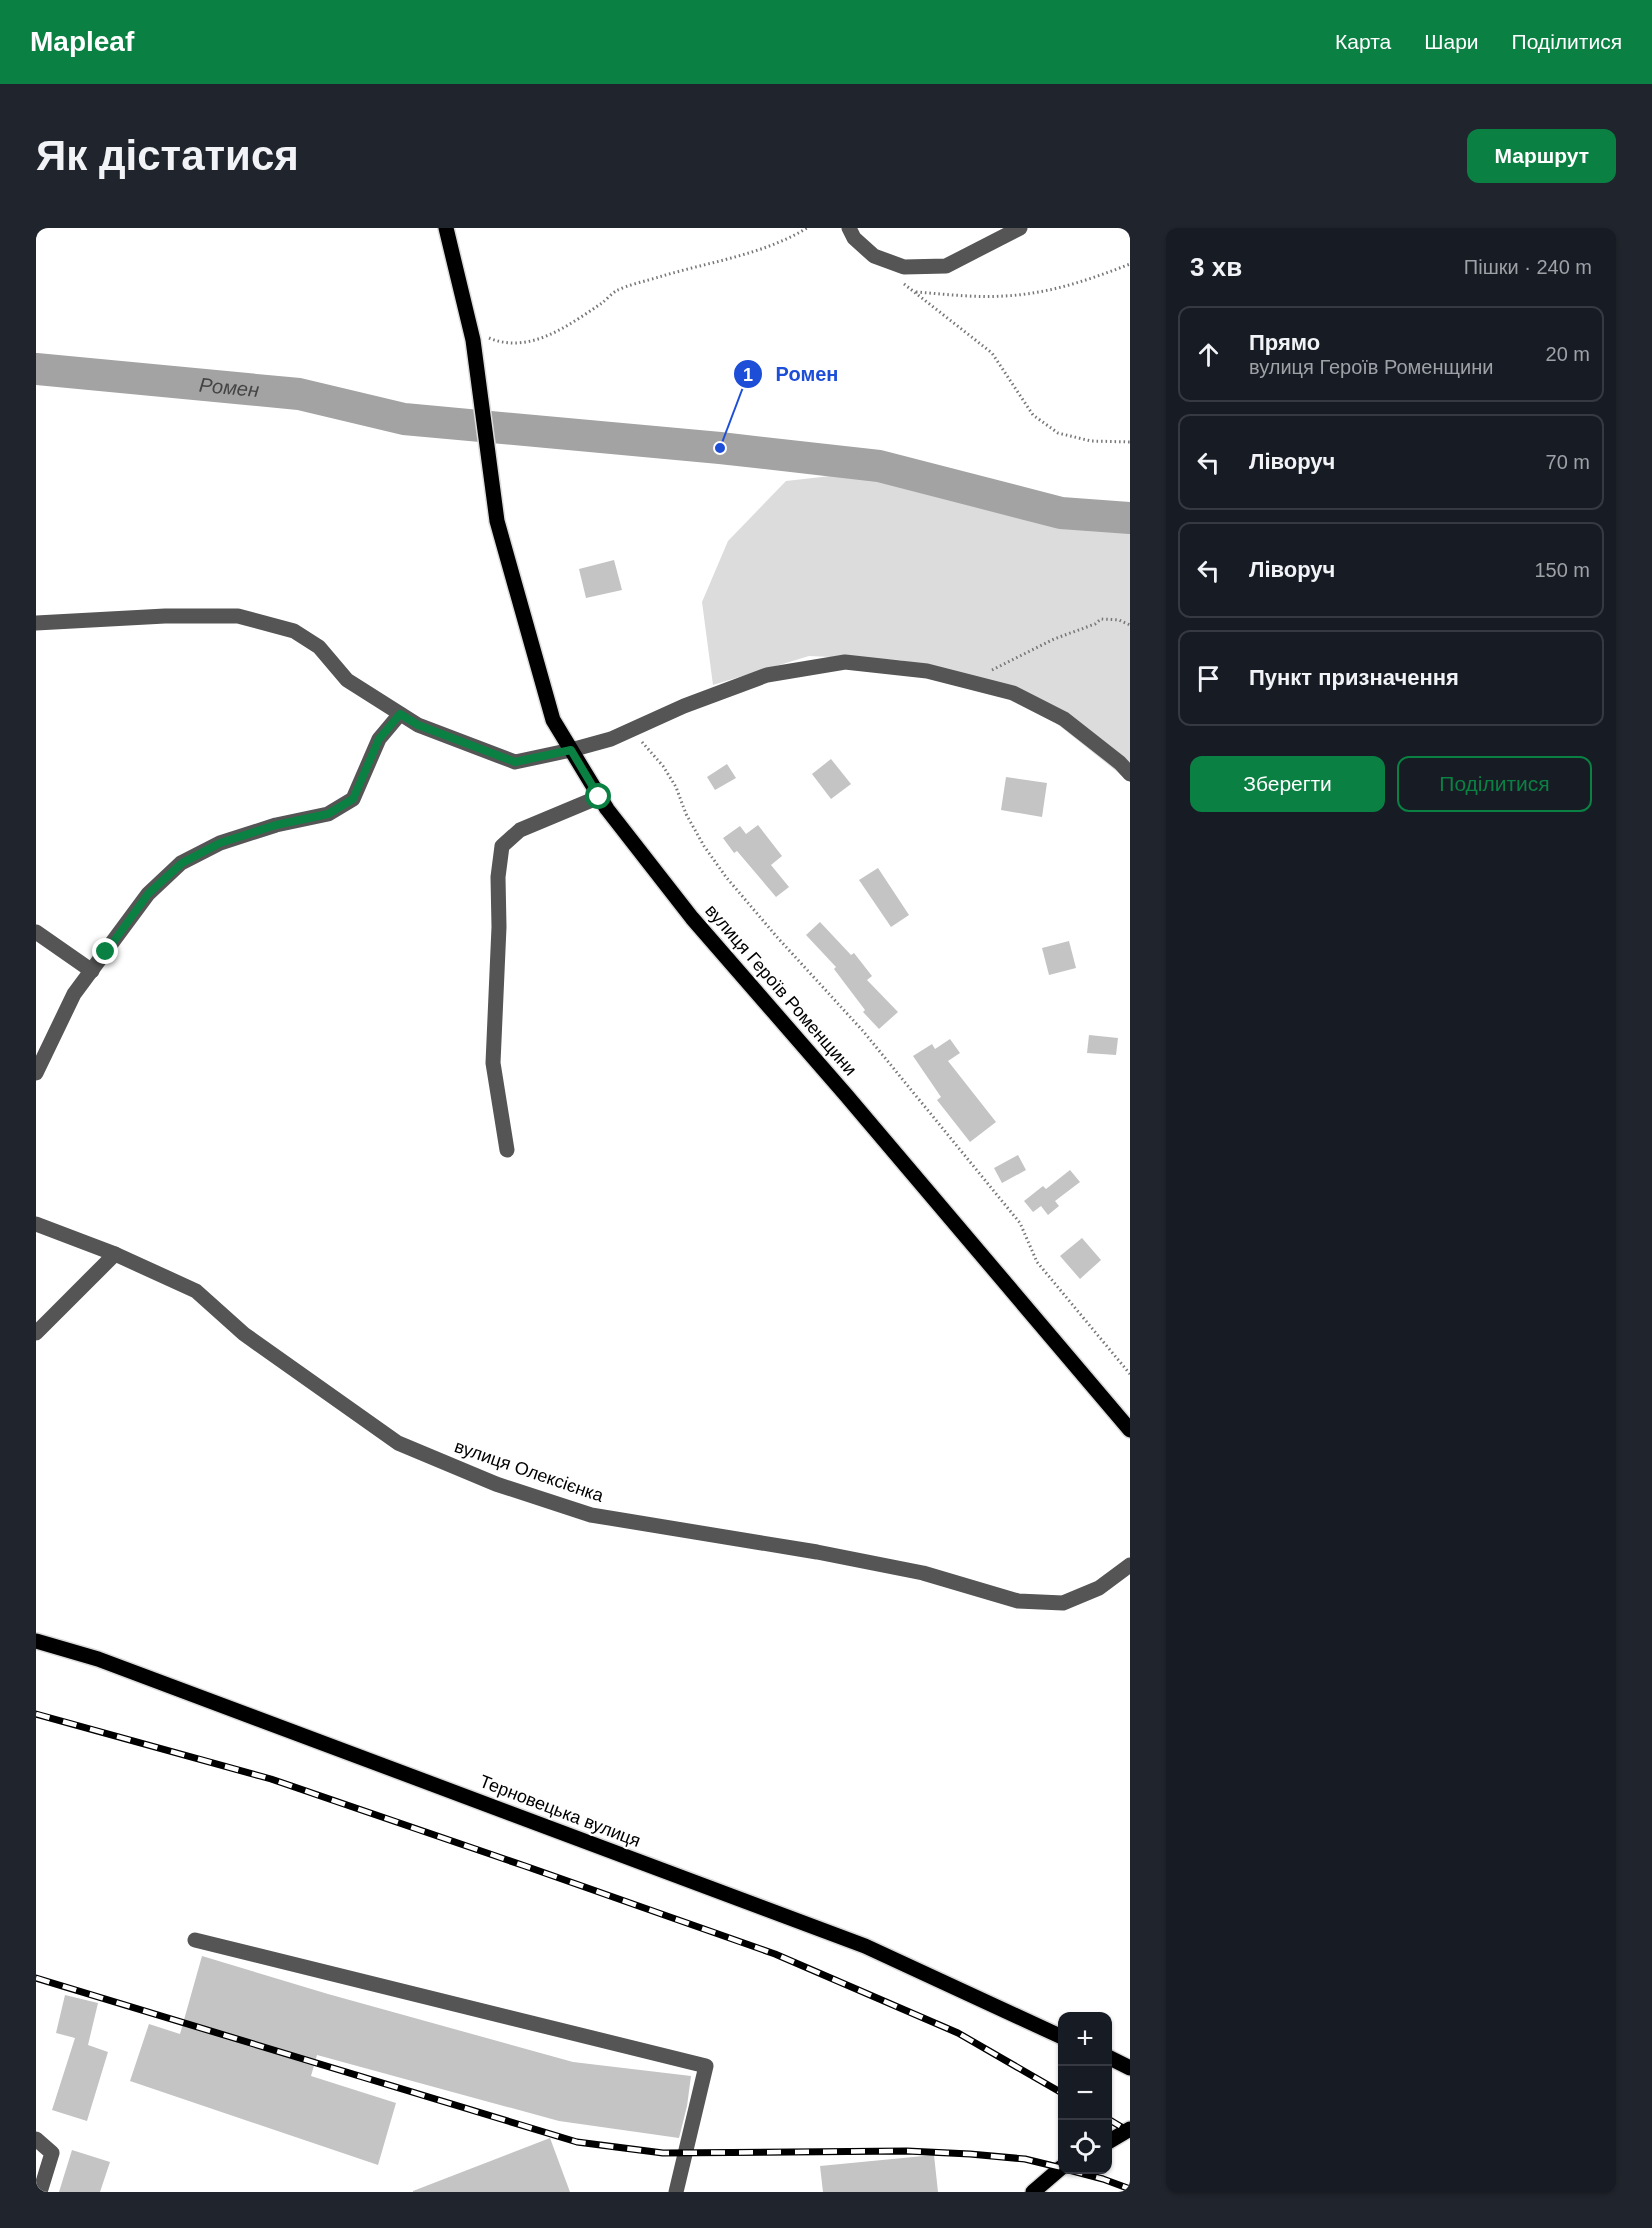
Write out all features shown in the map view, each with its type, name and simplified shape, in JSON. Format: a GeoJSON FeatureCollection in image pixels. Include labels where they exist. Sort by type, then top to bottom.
{"type":"FeatureCollection","features":[{"type":"Feature","properties":{"kind":"main road","name":"вулиця Героїв Роменщини"},"geometry":{"type":"LineString","coordinates":[[446,228],[473,340],[497,521],[553,720],[607,809],[692,918],[846,1095],[1130,1431]]}},
{"type":"Feature","properties":{"kind":"main road","name":"Терновецька вулиця"},"geometry":{"type":"LineString","coordinates":[[36,1641],[98,1659],[865,1946],[1058,2035]]}},
{"type":"Feature","properties":{"kind":"main road"},"geometry":{"type":"LineString","coordinates":[[1112,2059],[1130,2068]]}},
{"type":"Feature","properties":{"kind":"main road"},"geometry":{"type":"LineString","coordinates":[[1112,2139],[1130,2129]]}},
{"type":"Feature","properties":{"kind":"main road"},"geometry":{"type":"LineString","coordinates":[[1033,2192],[1058,2170]]}},
{"type":"Feature","properties":{"kind":"street"},"geometry":{"type":"LineString","coordinates":[[849,228],[854,238],[874,256],[904,267],[946,266],[1020,228]]}},
{"type":"Feature","properties":{"kind":"street"},"geometry":{"type":"LineString","coordinates":[[36,623],[165,616],[238,616],[294,631],[320,647],[347,680],[418,725],[515,762],[611,739],[684,706],[767,675],[845,662],[927,671],[1012,693],[1064,719],[1120,763],[1130,774]]}},
{"type":"Feature","properties":{"kind":"street"},"geometry":{"type":"LineString","coordinates":[[36,1073],[74,994],[148,894],[182,863],[220,843],[276,825],[328,814],[353,799],[379,739],[400,714]]}},
{"type":"Feature","properties":{"kind":"street"},"geometry":{"type":"LineString","coordinates":[[507,1150],[493,1064],[498,877],[502,846],[520,830],[599,797]]}},
{"type":"Feature","properties":{"kind":"street"},"geometry":{"type":"LineString","coordinates":[[36,932],[92,971]]}},
{"type":"Feature","properties":{"kind":"street","name":"вулиця Олексієнка"},"geometry":{"type":"LineString","coordinates":[[36,1224],[115,1254],[196,1291],[244,1334],[398,1443],[496,1484],[591,1515],[817,1552],[923,1573],[1018,1601],[1063,1603],[1099,1588],[1130,1565]]}},
{"type":"Feature","properties":{"kind":"street"},"geometry":{"type":"LineString","coordinates":[[36,1333],[115,1254]]}},
{"type":"Feature","properties":{"kind":"street"},"geometry":{"type":"LineString","coordinates":[[195,1940],[706,2066],[676,2192]]}},
{"type":"Feature","properties":{"kind":"street"},"geometry":{"type":"LineString","coordinates":[[36,2139],[52,2152],[40,2192]]}},
{"type":"Feature","properties":{"kind":"path"},"geometry":{"type":"LineString","coordinates":[[469,322],[486,336],[497,341],[522,343],[545,337],[575,321],[616,291],[739,255],[792,237],[807,228]]}},
{"type":"Feature","properties":{"kind":"path"},"geometry":{"type":"LineString","coordinates":[[914,292],[1002,297],[1033,293],[1084,282],[1130,264]]}},
{"type":"Feature","properties":{"kind":"path"},"geometry":{"type":"LineString","coordinates":[[898,278],[992,353],[1033,415],[1058,433],[1091,441],[1130,442]]}},
{"type":"Feature","properties":{"kind":"path"},"geometry":{"type":"LineString","coordinates":[[964,681],[1012,661],[1054,639],[1095,624],[1101,619],[1119,620],[1130,625]]}},
{"type":"Feature","properties":{"kind":"path"},"geometry":{"type":"LineString","coordinates":[[631,730],[663,766],[676,787],[686,814],[704,846],[726,877],[862,1031],[1020,1223],[1037,1262],[1130,1374]]}},
{"type":"Feature","properties":{"kind":"shaded area"},"geometry":{"type":"Polygon","coordinates":[[[875,471],[973,502],[1049,522],[1130,528],[1130,782],[1051,719],[969,675],[900,660],[809,656],[713,685],[702,602],[728,541],[786,481],[875,471]]]}},
{"type":"Feature","properties":{"kind":"building"},"geometry":{"type":"Polygon","coordinates":[[[614,560],[622,590],[586,598],[579,569],[614,560]]]}},
{"type":"Feature","properties":{"kind":"building"},"geometry":{"type":"Polygon","coordinates":[[[831,759],[851,784],[831,799],[812,774],[831,759]]]}},
{"type":"Feature","properties":{"kind":"building"},"geometry":{"type":"Polygon","coordinates":[[[727,764],[736,778],[715,790],[707,777],[727,764]]]}},
{"type":"Feature","properties":{"kind":"building"},"geometry":{"type":"Polygon","coordinates":[[[1006,777],[1047,783],[1042,817],[1001,810],[1006,777]]]}},
{"type":"Feature","properties":{"kind":"building"},"geometry":{"type":"Polygon","coordinates":[[[758,825],[782,856],[771,865],[789,887],[776,897],[737,851],[734,853],[723,838],[740,826],[746,834],[758,825]]]}},
{"type":"Feature","properties":{"kind":"building"},"geometry":{"type":"Polygon","coordinates":[[[878,868],[909,915],[891,927],[859,880],[878,868]]]}},
{"type":"Feature","properties":{"kind":"building"},"geometry":{"type":"Polygon","coordinates":[[[820,922],[851,955],[854,953],[872,976],[867,980],[898,1012],[879,1029],[863,1012],[865,1010],[834,969],[836,967],[806,935],[820,922]]]}},
{"type":"Feature","properties":{"kind":"building"},"geometry":{"type":"Polygon","coordinates":[[[1069,941],[1076,968],[1049,975],[1042,948],[1069,941]]]}},
{"type":"Feature","properties":{"kind":"building"},"geometry":{"type":"Polygon","coordinates":[[[1089,1035],[1118,1038],[1116,1055],[1087,1053],[1089,1035]]]}},
{"type":"Feature","properties":{"kind":"building"},"geometry":{"type":"Polygon","coordinates":[[[950,1039],[960,1053],[948,1061],[996,1122],[970,1142],[937,1100],[941,1097],[913,1056],[932,1044],[935,1049],[950,1039]]]}},
{"type":"Feature","properties":{"kind":"building"},"geometry":{"type":"Polygon","coordinates":[[[1018,1155],[1026,1170],[1002,1183],[994,1168],[1018,1155]]]}},
{"type":"Feature","properties":{"kind":"building"},"geometry":{"type":"Polygon","coordinates":[[[1070,1170],[1080,1182],[1055,1201],[1059,1206],[1048,1215],[1041,1206],[1033,1212],[1024,1201],[1043,1186],[1046,1189],[1070,1170]]]}},
{"type":"Feature","properties":{"kind":"building"},"geometry":{"type":"Polygon","coordinates":[[[1082,1238],[1101,1260],[1080,1279],[1060,1256],[1082,1238]]]}},
{"type":"Feature","properties":{"kind":"building"},"geometry":{"type":"Polygon","coordinates":[[[202,1956],[328,1994],[573,2062],[691,2076],[679,2138],[559,2121],[317,2055],[311,2076],[396,2103],[378,2165],[130,2081],[149,2024],[180,2034],[202,1956]]]}},
{"type":"Feature","properties":{"kind":"building"},"geometry":{"type":"Polygon","coordinates":[[[65,1995],[98,2003],[88,2045],[108,2052],[87,2121],[52,2110],[75,2038],[56,2033],[65,1995]]]}},
{"type":"Feature","properties":{"kind":"building"},"geometry":{"type":"Polygon","coordinates":[[[550,2138],[570,2192],[413,2192],[413,2191],[550,2138]]]}},
{"type":"Feature","properties":{"kind":"building"},"geometry":{"type":"Polygon","coordinates":[[[72,2150],[110,2162],[100,2192],[59,2192],[72,2150]]]}},
{"type":"Feature","properties":{"kind":"building"},"geometry":{"type":"Polygon","coordinates":[[[934,2155],[938,2192],[823,2192],[820,2166],[934,2155]]]}},
{"type":"Feature","properties":{"kind":"waterway","name":"Ромен"},"geometry":{"type":"LineString","coordinates":[[36,369],[299,394],[404,419],[720,448],[879,466],[1061,513],[1130,518]]}},
{"type":"Feature","properties":{"kind":"railway"},"geometry":{"type":"LineString","coordinates":[[36,1714],[271,1779],[775,1954],[958,2033],[1058,2091]]}},
{"type":"Feature","properties":{"kind":"railway"},"geometry":{"type":"LineString","coordinates":[[36,1978],[577,2142],[663,2153],[907,2151],[970,2154],[1025,2159],[1058,2167]]}},
{"type":"Feature","properties":{"kind":"railway"},"geometry":{"type":"LineString","coordinates":[[1110,2120],[1130,2132]]}},
{"type":"Feature","properties":{"kind":"railway"},"geometry":{"type":"LineString","coordinates":[[1084,2174],[1130,2189]]}},
{"type":"Feature","properties":{"kind":"place","name":"Ромен"},"geometry":{"type":"Point","coordinates":[720,448]}},
{"type":"Feature","properties":{"kind":"route"},"geometry":{"type":"LineString","coordinates":[[106,952],[148,894],[182,863],[220,843],[276,825],[328,814],[353,799],[379,739],[400,714],[418,725],[515,762],[571,750],[599,797]]}}]}
